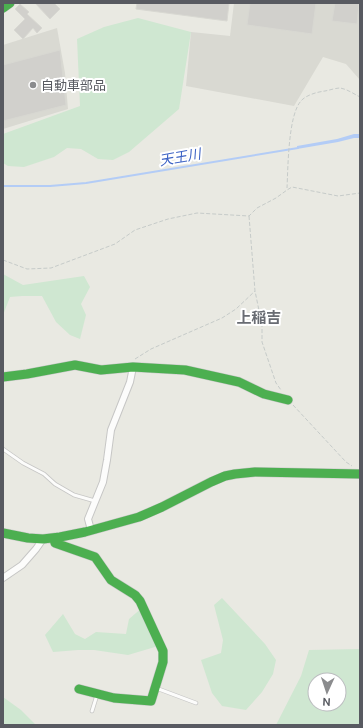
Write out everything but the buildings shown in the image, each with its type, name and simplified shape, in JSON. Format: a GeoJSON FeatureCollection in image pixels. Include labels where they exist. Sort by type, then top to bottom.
{"type":"FeatureCollection","features":[{"type":"Feature","properties":{"kind":"street"},"geometry":{"type":"LineString","coordinates":[[3,8],[10,3]]}},
{"type":"Feature","properties":{"kind":"street"},"geometry":{"type":"LineString","coordinates":[[3,377],[76,365],[101,370],[133,367],[186,370],[239,382],[264,394],[288,400]]}},
{"type":"Feature","properties":{"kind":"street"},"geometry":{"type":"LineString","coordinates":[[91,530],[88,519],[103,482],[111,430],[130,382],[133,367]]}},
{"type":"Feature","properties":{"kind":"street"},"geometry":{"type":"LineString","coordinates":[[3,533],[42,539],[60,537],[91,530],[139,517],[224,476],[234,474],[255,472],[358,471]]}},
{"type":"Feature","properties":{"kind":"street"},"geometry":{"type":"LineString","coordinates":[[54,538],[55,544],[94,557],[111,580],[135,595],[140,601],[163,651],[163,662],[150,701],[114,698],[79,689]]}},
{"type":"Feature","properties":{"kind":"street"},"geometry":{"type":"LineString","coordinates":[[3,578],[22,565],[36,549],[42,539]]}},
{"type":"Feature","properties":{"kind":"lane"},"geometry":{"type":"LineString","coordinates":[[3,449],[18,460],[44,474],[55,484],[74,495],[95,501]]}},
{"type":"Feature","properties":{"kind":"lane"},"geometry":{"type":"LineString","coordinates":[[155,688],[196,703]]}},
{"type":"Feature","properties":{"kind":"lane"},"geometry":{"type":"LineString","coordinates":[[92,711],[98,693]]}},
{"type":"Feature","properties":{"kind":"path"},"geometry":{"type":"LineString","coordinates":[[287,190],[293,118],[300,102],[307,96],[339,88],[360,97]]}},
{"type":"Feature","properties":{"kind":"path"},"geometry":{"type":"LineString","coordinates":[[3,260],[27,269],[51,268],[115,244],[135,230],[168,220],[197,213],[249,216],[257,208],[276,198],[292,187],[338,196],[360,193]]}},
{"type":"Feature","properties":{"kind":"path"},"geometry":{"type":"LineString","coordinates":[[249,216],[255,291],[262,325],[262,342],[276,383],[288,400],[346,462],[358,471]]}},
{"type":"Feature","properties":{"kind":"path"},"geometry":{"type":"LineString","coordinates":[[133,367],[136,358],[151,349],[222,318],[236,309],[255,291]]}},
{"type":"Feature","properties":{"kind":"shaded area"},"geometry":{"type":"Polygon","coordinates":[[[234,3],[360,3],[360,80],[346,64],[323,57],[294,106],[186,86],[191,32],[230,36],[234,3]]]}},
{"type":"Feature","properties":{"kind":"shaded area","name":"自動車部品"},"geometry":{"type":"Polygon","coordinates":[[[57,28],[65,73],[68,109],[3,129],[3,45],[57,28]]]}},
{"type":"Feature","properties":{"kind":"green space"},"geometry":{"type":"Polygon","coordinates":[[[138,18],[191,32],[179,109],[129,152],[113,160],[98,159],[81,149],[67,148],[54,157],[24,167],[8,166],[3,163],[3,134],[80,106],[77,39],[104,27],[138,18]]]}},
{"type":"Feature","properties":{"kind":"green space"},"geometry":{"type":"Polygon","coordinates":[[[3,274],[23,285],[84,276],[90,287],[81,304],[86,315],[80,339],[70,335],[56,322],[42,296],[10,297],[3,315],[3,274]]]}},
{"type":"Feature","properties":{"kind":"green space"},"geometry":{"type":"Polygon","coordinates":[[[222,598],[265,644],[276,660],[273,674],[262,692],[246,710],[222,706],[212,693],[201,660],[221,653],[223,640],[214,605],[222,598]]]}},
{"type":"Feature","properties":{"kind":"green space"},"geometry":{"type":"Polygon","coordinates":[[[143,607],[165,644],[128,655],[94,650],[53,652],[45,635],[63,614],[75,634],[85,639],[96,632],[126,634],[129,619],[143,607]]]}},
{"type":"Feature","properties":{"kind":"green space"},"geometry":{"type":"Polygon","coordinates":[[[360,649],[360,725],[276,725],[301,676],[309,650],[360,649]]]}},
{"type":"Feature","properties":{"kind":"green space"},"geometry":{"type":"Polygon","coordinates":[[[3,697],[21,710],[36,725],[3,725],[3,697]]]}},
{"type":"Feature","properties":{"kind":"water"},"geometry":{"type":"Polygon","coordinates":[[[354,134],[360,134],[360,138],[297,149],[297,146],[337,139],[354,134]]]}},
{"type":"Feature","properties":{"kind":"waterway","name":"天王川"},"geometry":{"type":"LineString","coordinates":[[3,186],[50,186],[86,183],[298,148]]}},
{"type":"Feature","properties":{"kind":"traffic: fast"},"geometry":{"type":"LineString","coordinates":[[3,8],[10,3]]}},
{"type":"Feature","properties":{"kind":"traffic: fast"},"geometry":{"type":"LineString","coordinates":[[3,377],[75,365],[101,370],[133,367],[185,370],[239,382],[264,394],[288,400]]}},
{"type":"Feature","properties":{"kind":"traffic: fast"},"geometry":{"type":"LineString","coordinates":[[3,533],[28,538],[43,539],[85,532],[139,517],[211,482],[225,476],[235,474],[255,472],[360,474]]}},
{"type":"Feature","properties":{"kind":"traffic: fast"},"geometry":{"type":"LineString","coordinates":[[54,538],[55,543],[95,557],[111,580],[135,595],[140,601],[163,651],[163,662],[151,701],[114,698],[79,689]]}},
{"type":"Feature","properties":{"kind":"place","name":"自動車部品"},"geometry":{"type":"Point","coordinates":[33,85]}},
{"type":"Feature","properties":{"kind":"district","name":"上稲吉"},"geometry":{"type":"Point","coordinates":[259,318]}}]}
